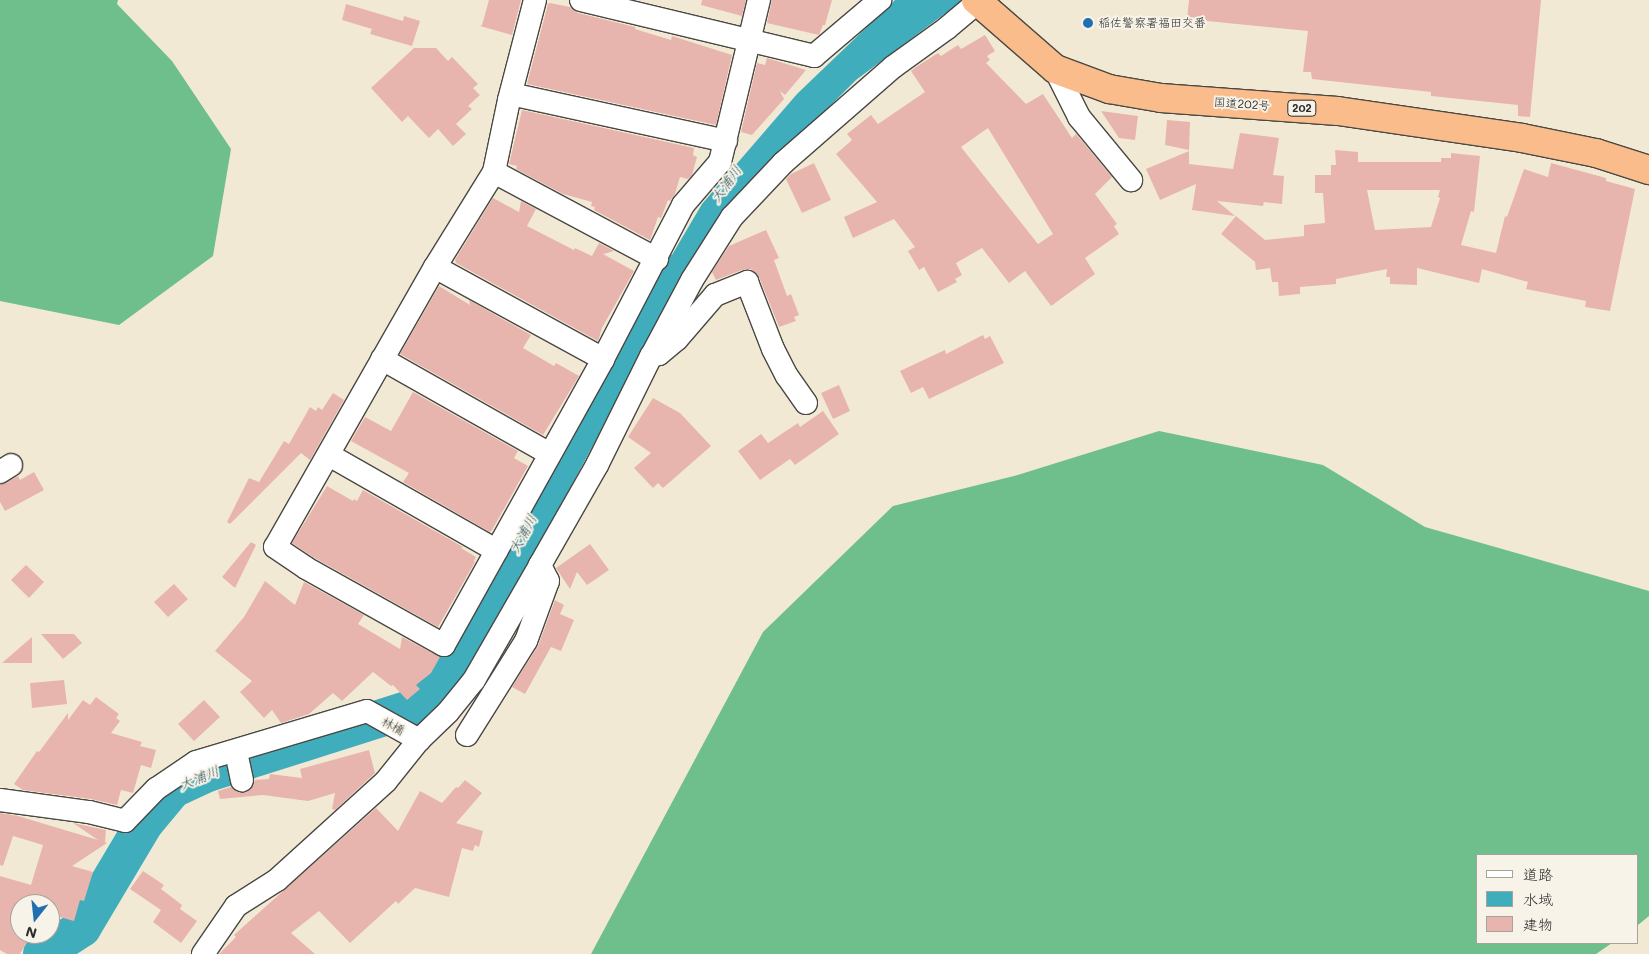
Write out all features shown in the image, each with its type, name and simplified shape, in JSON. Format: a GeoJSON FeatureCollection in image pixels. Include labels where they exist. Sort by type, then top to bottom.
{"type":"FeatureCollection","features":[{"type":"Feature","properties":{"kind":"highway","name":"国道202号"},"geometry":{"type":"LineString","coordinates":[[977,1],[1055,69],[1109,89],[1161,98],[1348,112],[1522,138],[1596,153],[1649,170]]}},
{"type":"Feature","properties":{"kind":"street"},"geometry":{"type":"LineString","coordinates":[[535,0],[511,94],[494,172],[435,267],[275,547],[306,568],[444,645],[657,259],[683,205],[720,162],[759,0]]}},
{"type":"Feature","properties":{"kind":"street"},"geometry":{"type":"LineString","coordinates":[[582,0],[814,56],[880,0]]}},
{"type":"Feature","properties":{"kind":"street"},"geometry":{"type":"LineString","coordinates":[[203,954],[236,906],[278,880],[386,782],[419,740],[448,712],[474,680],[597,465],[651,356],[692,280],[732,217],[783,163],[893,67],[947,28],[977,1]]}},
{"type":"Feature","properties":{"kind":"street"},"geometry":{"type":"LineString","coordinates":[[1055,69],[1079,117],[1131,180]]}},
{"type":"Feature","properties":{"kind":"street"},"geometry":{"type":"LineString","coordinates":[[511,94],[726,141]]}},
{"type":"Feature","properties":{"kind":"street"},"geometry":{"type":"LineString","coordinates":[[494,172],[657,259]]}},
{"type":"Feature","properties":{"kind":"street"},"geometry":{"type":"LineString","coordinates":[[435,267],[602,359]]}},
{"type":"Feature","properties":{"kind":"street"},"geometry":{"type":"LineString","coordinates":[[692,280],[715,295]]}},
{"type":"Feature","properties":{"kind":"street"},"geometry":{"type":"LineString","coordinates":[[651,356],[659,354],[677,339],[715,295],[747,282],[773,349],[787,376],[806,403]]}},
{"type":"Feature","properties":{"kind":"street"},"geometry":{"type":"LineString","coordinates":[[382,359],[550,454]]}},
{"type":"Feature","properties":{"kind":"street"},"geometry":{"type":"LineString","coordinates":[[329,455],[497,551]]}},
{"type":"Feature","properties":{"kind":"street"},"geometry":{"type":"LineString","coordinates":[[467,735],[526,641],[548,581],[540,566]]}},
{"type":"Feature","properties":{"kind":"street","name":"林橋"},"geometry":{"type":"LineString","coordinates":[[236,752],[367,711],[419,740]]}},
{"type":"Feature","properties":{"kind":"street"},"geometry":{"type":"LineString","coordinates":[[0,800],[89,812],[125,821],[156,788],[196,762],[236,752],[242,780]]}},
{"type":"Feature","properties":{"kind":"green space"},"geometry":{"type":"Polygon","coordinates":[[[0,0],[118,0],[117,4],[172,61],[231,149],[213,256],[119,325],[0,301],[0,0]]]}},
{"type":"Feature","properties":{"kind":"green space"},"geometry":{"type":"Polygon","coordinates":[[[1159,431],[1323,465],[1425,527],[1649,591],[1649,916],[1639,924],[1639,854],[1476,854],[1476,944],[1611,944],[1596,954],[591,954],[763,632],[893,506],[1014,476],[1159,431]]]}},
{"type":"Feature","properties":{"kind":"water"},"geometry":{"type":"Polygon","coordinates":[[[895,0],[963,0],[856,80],[782,154],[659,326],[636,316],[702,204],[797,94],[895,0]]]}},
{"type":"Feature","properties":{"kind":"building"},"geometry":{"type":"Polygon","coordinates":[[[489,0],[521,0],[512,35],[480,26],[482,25],[489,0]]]}},
{"type":"Feature","properties":{"kind":"building"},"geometry":{"type":"Polygon","coordinates":[[[702,0],[746,0],[742,16],[701,5],[702,0]]]}},
{"type":"Feature","properties":{"kind":"building"},"geometry":{"type":"Polygon","coordinates":[[[772,0],[832,0],[825,25],[823,25],[819,35],[767,23],[772,0]]]}},
{"type":"Feature","properties":{"kind":"building"},"geometry":{"type":"Polygon","coordinates":[[[1189,0],[1541,0],[1530,117],[1518,116],[1518,105],[1431,96],[1431,92],[1312,79],[1311,72],[1303,72],[1308,31],[1187,19],[1189,0]]]}},
{"type":"Feature","properties":{"kind":"building"},"geometry":{"type":"Polygon","coordinates":[[[346,4],[403,21],[404,16],[420,21],[412,46],[370,34],[372,29],[342,20],[346,4]]]}},
{"type":"Feature","properties":{"kind":"building"},"geometry":{"type":"Polygon","coordinates":[[[548,4],[570,7],[578,13],[635,27],[635,29],[671,40],[672,36],[732,55],[716,125],[527,84],[548,4]]]}},
{"type":"Feature","properties":{"kind":"building"},"geometry":{"type":"Polygon","coordinates":[[[985,35],[995,51],[987,56],[990,60],[986,63],[1026,104],[1043,94],[1072,138],[1076,134],[1112,177],[1095,194],[1117,224],[1114,226],[1119,234],[1085,258],[1095,274],[1051,306],[1025,271],[1009,283],[982,248],[956,263],[962,275],[955,279],[957,282],[938,292],[924,267],[919,270],[908,251],[915,247],[894,219],[853,238],[844,217],[877,202],[836,154],[852,140],[847,134],[871,115],[878,124],[925,92],[911,71],[938,53],[941,56],[958,45],[961,49],[985,35]],[[988,128],[961,147],[1038,244],[1053,234],[988,128]]]}},
{"type":"Feature","properties":{"kind":"building"},"geometry":{"type":"Polygon","coordinates":[[[414,48],[436,48],[448,61],[452,57],[478,84],[473,88],[480,95],[468,106],[472,109],[456,124],[466,134],[453,146],[438,129],[429,138],[408,116],[402,122],[371,88],[414,48]]]}},
{"type":"Feature","properties":{"kind":"building"},"geometry":{"type":"Polygon","coordinates":[[[767,58],[806,70],[785,95],[780,91],[784,99],[752,135],[741,132],[757,63],[765,65],[767,58]]]}},
{"type":"Feature","properties":{"kind":"building"},"geometry":{"type":"Polygon","coordinates":[[[522,110],[694,148],[693,155],[697,157],[692,175],[688,179],[680,177],[675,194],[670,201],[668,200],[661,218],[658,217],[650,240],[594,210],[595,207],[591,206],[592,202],[563,194],[516,169],[517,166],[509,164],[522,110]]]}},
{"type":"Feature","properties":{"kind":"building"},"geometry":{"type":"Polygon","coordinates":[[[1101,111],[1138,116],[1135,140],[1119,138],[1101,111]]]}},
{"type":"Feature","properties":{"kind":"building"},"geometry":{"type":"Polygon","coordinates":[[[1167,120],[1190,122],[1189,150],[1165,145],[1167,120]]]}},
{"type":"Feature","properties":{"kind":"building"},"geometry":{"type":"Polygon","coordinates":[[[1240,133],[1279,138],[1273,175],[1284,176],[1282,204],[1264,202],[1263,206],[1217,201],[1235,216],[1192,210],[1196,184],[1160,200],[1146,169],[1189,151],[1189,164],[1233,169],[1240,133]]]}},
{"type":"Feature","properties":{"kind":"building"},"geometry":{"type":"Polygon","coordinates":[[[1335,150],[1358,152],[1358,162],[1441,162],[1441,158],[1451,158],[1451,153],[1480,156],[1474,212],[1471,211],[1461,245],[1496,253],[1505,216],[1507,217],[1524,169],[1548,177],[1551,163],[1606,178],[1606,181],[1635,189],[1610,311],[1585,307],[1586,301],[1526,289],[1528,282],[1482,269],[1479,283],[1417,268],[1417,285],[1390,284],[1390,277],[1386,277],[1387,269],[1336,279],[1336,284],[1300,287],[1300,294],[1279,296],[1278,282],[1272,282],[1270,268],[1256,270],[1255,262],[1221,234],[1236,216],[1265,240],[1304,236],[1304,225],[1325,223],[1323,193],[1315,193],[1315,175],[1331,175],[1331,165],[1336,165],[1335,150]],[[1367,190],[1375,230],[1431,227],[1440,198],[1438,197],[1440,190],[1367,190]]]}},
{"type":"Feature","properties":{"kind":"building"},"geometry":{"type":"Polygon","coordinates":[[[814,163],[831,200],[802,213],[786,179],[791,174],[814,163]]]}},
{"type":"Feature","properties":{"kind":"building"},"geometry":{"type":"Polygon","coordinates":[[[493,198],[519,212],[521,201],[536,209],[527,226],[574,250],[575,248],[592,256],[599,243],[614,251],[603,254],[634,271],[602,328],[598,341],[456,263],[455,260],[493,198]]]}},
{"type":"Feature","properties":{"kind":"building"},"geometry":{"type":"Polygon","coordinates":[[[766,230],[779,258],[774,260],[787,296],[791,294],[799,315],[794,317],[796,321],[779,327],[759,277],[751,269],[742,270],[716,280],[712,272],[729,246],[766,230]]]}},
{"type":"Feature","properties":{"kind":"building"},"geometry":{"type":"Polygon","coordinates":[[[439,286],[470,305],[469,300],[531,335],[523,348],[554,366],[556,363],[579,376],[543,435],[400,354],[439,286]]]}},
{"type":"Feature","properties":{"kind":"building"},"geometry":{"type":"Polygon","coordinates":[[[983,335],[985,339],[990,336],[1004,363],[929,399],[923,387],[911,393],[900,371],[945,350],[946,354],[983,335]]]}},
{"type":"Feature","properties":{"kind":"building"},"geometry":{"type":"Polygon","coordinates":[[[839,385],[850,411],[833,419],[821,393],[839,385]]]}},
{"type":"Feature","properties":{"kind":"building"},"geometry":{"type":"Polygon","coordinates":[[[413,392],[518,451],[514,458],[528,466],[490,532],[403,482],[409,473],[351,441],[365,417],[391,431],[413,392]]]}},
{"type":"Feature","properties":{"kind":"building"},"geometry":{"type":"Polygon","coordinates":[[[333,393],[344,400],[310,460],[301,453],[230,524],[227,522],[249,478],[259,482],[284,441],[289,444],[310,407],[316,411],[318,407],[322,410],[333,393]]]}},
{"type":"Feature","properties":{"kind":"building"},"geometry":{"type":"Polygon","coordinates":[[[653,398],[680,413],[711,446],[663,488],[658,483],[653,488],[634,468],[651,453],[628,437],[653,398]]]}},
{"type":"Feature","properties":{"kind":"building"},"geometry":{"type":"Polygon","coordinates":[[[823,411],[839,434],[795,465],[790,459],[760,480],[738,451],[761,434],[768,443],[798,423],[800,427],[823,411]]]}},
{"type":"Feature","properties":{"kind":"building"},"geometry":{"type":"Polygon","coordinates":[[[34,472],[44,490],[5,511],[0,502],[0,485],[18,476],[20,480],[34,472]]]}},
{"type":"Feature","properties":{"kind":"building"},"geometry":{"type":"Polygon","coordinates":[[[327,486],[353,501],[354,499],[357,501],[363,490],[463,547],[461,548],[476,557],[475,562],[438,627],[313,557],[292,543],[327,486]]]}},
{"type":"Feature","properties":{"kind":"building"},"geometry":{"type":"Polygon","coordinates":[[[251,542],[256,545],[235,588],[222,577],[251,542]]]}},
{"type":"Feature","properties":{"kind":"building"},"geometry":{"type":"Polygon","coordinates":[[[590,544],[609,570],[587,585],[577,572],[570,589],[556,568],[590,544]]]}},
{"type":"Feature","properties":{"kind":"building"},"geometry":{"type":"Polygon","coordinates":[[[26,565],[44,582],[29,598],[11,580],[26,565]]]}},
{"type":"Feature","properties":{"kind":"building"},"geometry":{"type":"Polygon","coordinates":[[[265,581],[295,605],[304,582],[364,615],[358,624],[400,649],[402,637],[440,657],[431,673],[416,685],[420,689],[407,700],[393,685],[391,686],[373,672],[342,701],[333,693],[309,714],[281,723],[272,710],[264,718],[240,692],[252,681],[215,651],[244,617],[265,581]]]}},
{"type":"Feature","properties":{"kind":"building"},"geometry":{"type":"Polygon","coordinates":[[[174,584],[188,599],[168,617],[154,602],[174,584]]]}},
{"type":"Feature","properties":{"kind":"building"},"geometry":{"type":"Polygon","coordinates":[[[555,600],[564,605],[560,614],[574,620],[561,651],[551,647],[525,694],[512,687],[538,646],[555,600]]]}},
{"type":"Feature","properties":{"kind":"building"},"geometry":{"type":"Polygon","coordinates":[[[41,634],[74,634],[82,643],[63,659],[41,634]]]}},
{"type":"Feature","properties":{"kind":"building"},"geometry":{"type":"Polygon","coordinates":[[[32,637],[32,663],[2,663],[32,637]]]}},
{"type":"Feature","properties":{"kind":"building"},"geometry":{"type":"Polygon","coordinates":[[[64,680],[67,704],[32,708],[30,683],[64,680]]]}},
{"type":"Feature","properties":{"kind":"building"},"geometry":{"type":"Polygon","coordinates":[[[96,697],[119,714],[116,718],[120,721],[111,733],[142,742],[140,746],[156,750],[151,768],[141,765],[133,793],[121,790],[117,805],[91,799],[23,790],[14,784],[37,751],[39,752],[68,713],[68,720],[83,700],[90,705],[96,697]]]}},
{"type":"Feature","properties":{"kind":"building"},"geometry":{"type":"Polygon","coordinates":[[[204,700],[220,717],[194,741],[178,724],[204,700]]]}},
{"type":"Feature","properties":{"kind":"building"},"geometry":{"type":"Polygon","coordinates":[[[369,750],[375,773],[335,810],[332,809],[335,793],[308,801],[263,795],[220,799],[218,791],[231,787],[238,792],[245,793],[251,789],[255,780],[269,779],[270,774],[302,778],[300,769],[369,750]]]}},
{"type":"Feature","properties":{"kind":"building"},"geometry":{"type":"Polygon","coordinates":[[[465,780],[482,793],[456,823],[483,831],[479,847],[475,845],[473,851],[462,848],[449,897],[415,888],[398,904],[396,901],[350,943],[319,911],[291,933],[315,954],[219,954],[236,937],[234,935],[376,808],[398,831],[420,791],[442,803],[465,780]]]}},
{"type":"Feature","properties":{"kind":"building"},"geometry":{"type":"Polygon","coordinates":[[[0,813],[18,816],[98,840],[73,823],[106,830],[105,842],[107,843],[72,866],[93,872],[84,901],[80,900],[74,921],[60,917],[60,894],[10,894],[10,944],[26,944],[20,954],[7,954],[0,950],[0,876],[31,885],[43,845],[13,836],[3,866],[0,865],[0,813]]]}},
{"type":"Feature","properties":{"kind":"building"},"geometry":{"type":"Polygon","coordinates":[[[143,871],[164,885],[161,889],[182,905],[180,909],[197,921],[181,943],[153,922],[161,910],[130,889],[143,871]]]}},
{"type":"Feature","properties":{"kind":"waterway","name":"大浦川"},"geometry":{"type":"LineString","coordinates":[[42,954],[82,928],[144,824],[173,789],[208,773],[426,704],[509,561],[665,272]]}},
{"type":"Feature","properties":{"kind":"place","name":"稲佐警察署福田交番"},"geometry":{"type":"Point","coordinates":[1088,23]}}]}
